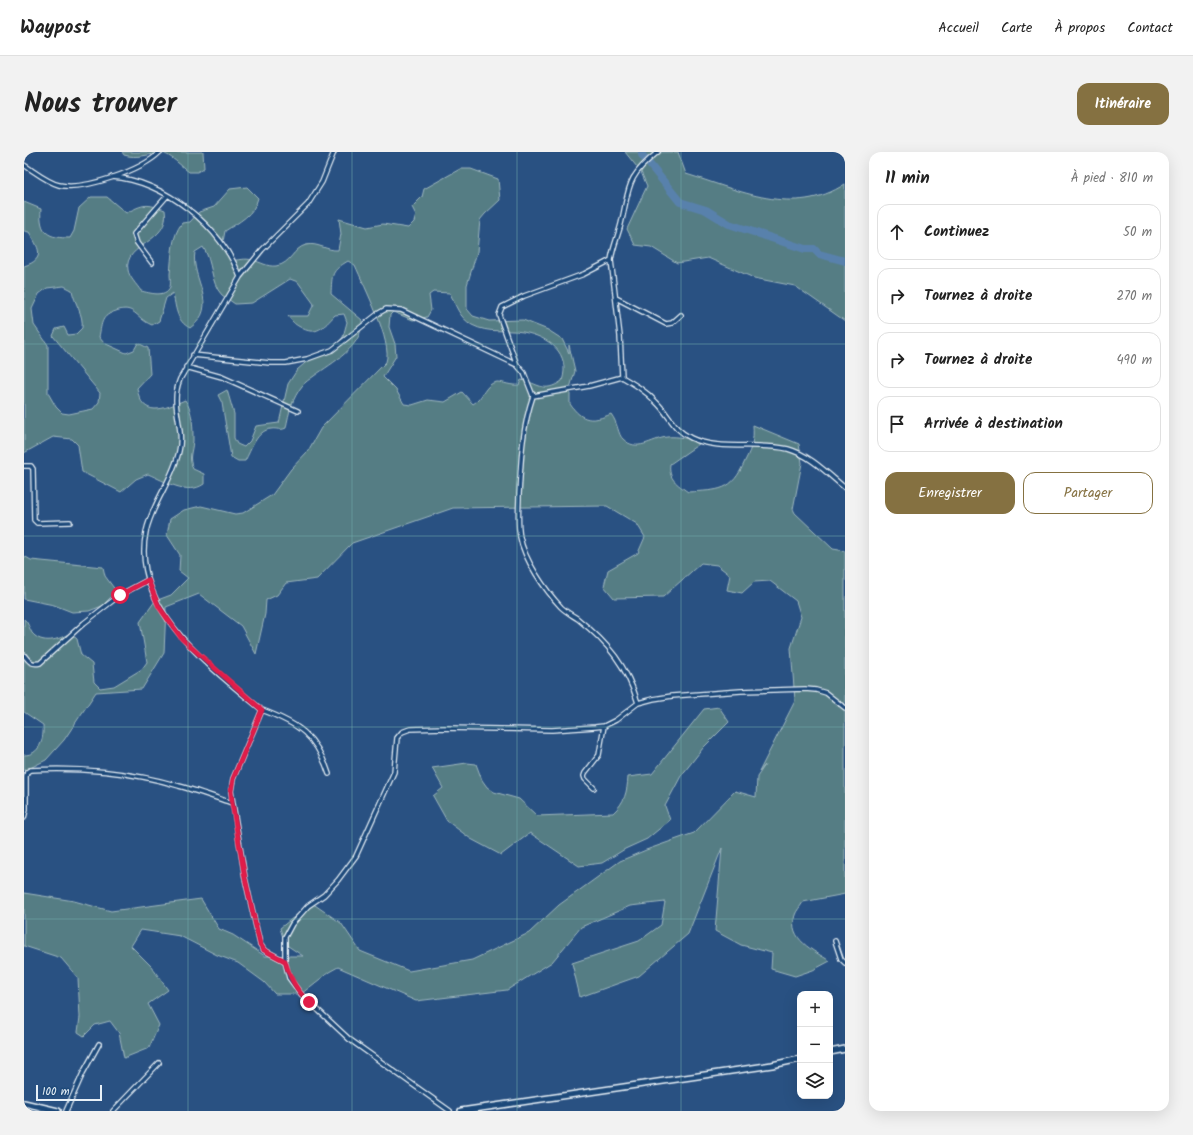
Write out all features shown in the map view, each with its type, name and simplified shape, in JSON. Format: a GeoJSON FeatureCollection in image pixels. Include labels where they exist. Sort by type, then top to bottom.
{"type":"FeatureCollection","features":[{"type":"Feature","properties":{"kind":"street"},"geometry":{"type":"LineString","coordinates":[[24,165],[59,185],[73,187],[92,184],[147,163],[160,152]]}},
{"type":"Feature","properties":{"kind":"street"},"geometry":{"type":"LineString","coordinates":[[329,774],[323,756],[300,727],[282,717],[262,710],[182,639],[159,607],[148,580],[144,558],[145,533],[150,516],[164,492],[180,449],[180,426],[175,390],[186,367],[240,277],[308,204],[322,182],[334,152]]}},
{"type":"Feature","properties":{"kind":"street"},"geometry":{"type":"LineString","coordinates":[[622,377],[616,298],[611,260],[630,184],[645,162],[658,152]]}},
{"type":"Feature","properties":{"kind":"street"},"geometry":{"type":"LineString","coordinates":[[112,177],[124,178],[139,182],[184,205],[206,224],[237,267],[240,277]]}},
{"type":"Feature","properties":{"kind":"street"},"geometry":{"type":"LineString","coordinates":[[152,263],[136,243],[134,234],[167,196]]}},
{"type":"Feature","properties":{"kind":"street"},"geometry":{"type":"LineString","coordinates":[[611,260],[584,274],[524,296],[502,307],[498,315],[518,365],[524,373],[533,396],[523,429],[520,469],[519,521],[520,537],[524,550],[533,569],[562,608],[578,619],[612,650],[621,662],[633,684],[638,703]]}},
{"type":"Feature","properties":{"kind":"street"},"geometry":{"type":"LineString","coordinates":[[237,267],[249,266]]}},
{"type":"Feature","properties":{"kind":"street"},"geometry":{"type":"LineString","coordinates":[[616,298],[666,324],[672,323],[681,315]]}},
{"type":"Feature","properties":{"kind":"street"},"geometry":{"type":"LineString","coordinates":[[193,355],[270,363],[286,363],[307,359],[332,350],[379,313],[390,309],[401,310],[518,365]]}},
{"type":"Feature","properties":{"kind":"street"},"geometry":{"type":"LineString","coordinates":[[186,367],[222,377],[298,411]]}},
{"type":"Feature","properties":{"kind":"street"},"geometry":{"type":"LineString","coordinates":[[533,396],[589,386],[622,377],[643,390],[657,402],[669,421],[677,429],[693,439],[715,443],[788,449],[803,455],[845,488]]}},
{"type":"Feature","properties":{"kind":"street"},"geometry":{"type":"LineString","coordinates":[[24,466],[31,466],[34,469],[34,520],[37,523],[70,522]]}},
{"type":"Feature","properties":{"kind":"street"},"geometry":{"type":"LineString","coordinates":[[24,655],[29,662],[34,664],[40,662],[84,622],[120,595],[148,580]]}},
{"type":"Feature","properties":{"kind":"street"},"geometry":{"type":"LineString","coordinates":[[450,1111],[350,1039],[301,994],[289,978],[285,961],[285,937],[292,924],[308,906],[324,894],[338,880],[356,856],[394,772],[397,738],[402,732],[410,729],[423,728],[552,730],[604,726],[616,720],[638,703],[672,696],[805,689],[826,693],[845,708]]}},
{"type":"Feature","properties":{"kind":"street"},"geometry":{"type":"LineString","coordinates":[[262,710],[233,779],[231,791],[232,803],[245,878],[260,944],[264,950],[285,961]]}},
{"type":"Feature","properties":{"kind":"street"},"geometry":{"type":"LineString","coordinates":[[594,788],[585,780],[584,776],[585,772],[599,755],[604,726]]}},
{"type":"Feature","properties":{"kind":"street"},"geometry":{"type":"LineString","coordinates":[[24,818],[26,810],[26,776],[27,772],[30,770],[87,770],[139,777],[178,786],[232,803]]}},
{"type":"Feature","properties":{"kind":"street"},"geometry":{"type":"LineString","coordinates":[[835,941],[841,959],[845,963]]}},
{"type":"Feature","properties":{"kind":"street"},"geometry":{"type":"LineString","coordinates":[[66,1111],[83,1073],[99,1044]]}},
{"type":"Feature","properties":{"kind":"street"},"geometry":{"type":"LineString","coordinates":[[833,1051],[845,1049]]}},
{"type":"Feature","properties":{"kind":"street"},"geometry":{"type":"LineString","coordinates":[[461,1111],[772,1065],[797,1060]]}},
{"type":"Feature","properties":{"kind":"street"},"geometry":{"type":"LineString","coordinates":[[113,1111],[160,1063]]}},
{"type":"Feature","properties":{"kind":"street"},"geometry":{"type":"LineString","coordinates":[[24,1103],[58,1111]]}},
{"type":"Feature","properties":{"kind":"green space"},"geometry":{"type":"Polygon","coordinates":[[[122,152],[203,152],[204,168],[197,172],[189,172],[172,158],[161,153],[133,157],[124,155],[122,152]]]}},
{"type":"Feature","properties":{"kind":"green space"},"geometry":{"type":"Polygon","coordinates":[[[625,152],[678,152],[686,174],[766,198],[786,200],[806,199],[826,194],[845,184],[845,321],[795,286],[754,278],[708,258],[677,263],[651,247],[635,245],[627,229],[647,186],[641,172],[625,152]]]}},
{"type":"Feature","properties":{"kind":"green space"},"geometry":{"type":"Polygon","coordinates":[[[460,169],[471,169],[498,179],[500,200],[480,220],[477,252],[467,285],[467,309],[473,316],[489,321],[523,320],[548,330],[562,339],[569,353],[569,345],[575,371],[570,388],[570,404],[574,410],[588,419],[605,417],[611,414],[621,437],[628,443],[639,445],[661,438],[680,437],[699,444],[670,464],[670,474],[674,481],[688,492],[716,489],[729,484],[735,479],[751,448],[753,440],[753,425],[799,444],[802,463],[793,509],[795,513],[833,549],[845,551],[845,894],[803,902],[796,913],[794,923],[795,931],[798,937],[810,948],[830,961],[813,970],[795,976],[771,969],[772,953],[741,945],[715,931],[722,848],[688,934],[639,976],[580,997],[572,963],[639,941],[661,925],[665,902],[630,906],[581,927],[552,962],[507,990],[416,1001],[338,967],[329,972],[301,994],[275,994],[264,982],[238,963],[217,955],[180,936],[141,930],[131,946],[151,966],[168,990],[148,1004],[159,1025],[149,1048],[124,1058],[119,1033],[110,1021],[95,1025],[84,1036],[78,1032],[80,1017],[78,978],[61,958],[24,946],[24,893],[74,901],[111,911],[201,899],[219,929],[233,935],[265,956],[303,956],[285,944],[280,928],[312,903],[341,923],[360,951],[409,971],[472,960],[529,933],[559,905],[620,861],[694,833],[735,791],[756,797],[757,777],[765,765],[759,772],[795,701],[791,648],[801,617],[796,601],[770,581],[754,582],[742,593],[727,590],[730,575],[717,565],[701,563],[663,597],[614,598],[604,586],[608,570],[638,553],[645,537],[637,524],[607,506],[453,508],[352,543],[317,579],[286,583],[277,595],[266,600],[265,614],[256,654],[241,626],[199,594],[166,607],[164,653],[142,689],[96,692],[64,740],[46,760],[24,771],[24,755],[34,752],[40,745],[43,736],[43,725],[24,712],[24,619],[32,633],[41,639],[51,640],[61,638],[70,633],[77,639],[81,655],[92,664],[94,682],[100,688],[114,686],[142,669],[147,662],[140,622],[155,601],[171,595],[188,578],[179,571],[180,555],[167,535],[170,519],[184,510],[201,506],[235,514],[243,513],[272,495],[291,469],[308,451],[321,428],[386,362],[387,353],[382,328],[371,300],[355,265],[348,261],[335,271],[332,277],[331,294],[362,320],[358,338],[346,353],[302,386],[291,406],[286,428],[266,430],[262,433],[255,441],[245,461],[238,461],[231,457],[222,403],[218,395],[227,390],[234,414],[234,438],[237,444],[244,447],[250,441],[256,426],[279,423],[288,384],[297,370],[312,357],[332,350],[343,337],[347,322],[344,314],[335,315],[323,327],[315,331],[306,330],[296,325],[288,316],[308,316],[314,304],[298,282],[290,279],[252,303],[235,304],[222,295],[218,290],[203,247],[195,252],[195,262],[196,272],[204,301],[203,311],[199,320],[190,328],[179,318],[173,293],[166,298],[159,321],[152,325],[130,310],[120,310],[105,317],[99,337],[104,343],[126,353],[134,350],[138,343],[148,348],[150,374],[137,388],[140,398],[149,408],[162,408],[185,400],[188,404],[193,425],[192,465],[193,469],[204,474],[204,484],[197,487],[183,488],[148,474],[136,479],[121,492],[82,472],[78,445],[72,439],[53,437],[24,453],[24,266],[36,260],[38,252],[29,232],[24,231],[24,202],[41,209],[42,224],[47,233],[63,238],[70,238],[74,231],[79,208],[91,197],[107,197],[126,213],[141,206],[153,206],[165,210],[165,221],[161,230],[139,248],[128,261],[128,270],[131,278],[141,291],[161,294],[165,293],[170,287],[173,247],[178,228],[182,223],[190,222],[199,212],[214,207],[230,189],[247,187],[258,198],[249,214],[225,231],[222,247],[231,261],[250,259],[267,265],[276,266],[281,265],[298,249],[306,245],[310,244],[338,250],[341,234],[339,219],[367,227],[383,224],[408,228],[414,222],[416,215],[412,207],[422,197],[424,189],[460,169]],[[64,286],[47,288],[39,294],[32,309],[34,325],[48,345],[48,393],[56,407],[62,413],[69,414],[93,409],[99,402],[100,393],[53,336],[56,329],[64,327],[68,335],[76,334],[82,328],[82,318],[72,290],[64,286]],[[433,292],[429,295],[431,310],[427,317],[413,320],[393,312],[390,315],[389,327],[395,344],[396,356],[383,377],[396,390],[404,404],[412,405],[428,400],[445,402],[462,392],[473,404],[493,383],[499,382],[519,385],[521,380],[550,387],[562,381],[564,371],[563,362],[556,348],[549,342],[533,334],[523,332],[478,328],[468,322],[461,315],[450,293],[433,292]]]}},
{"type":"Feature","properties":{"kind":"green space"},"geometry":{"type":"Polygon","coordinates":[[[24,556],[31,560],[103,567],[105,576],[116,591],[120,588],[102,606],[89,611],[72,612],[54,605],[24,599],[24,556]]]}},
{"type":"Feature","properties":{"kind":"green space"},"geometry":{"type":"Polygon","coordinates":[[[719,707],[729,722],[703,748],[681,776],[665,806],[670,820],[647,839],[625,849],[602,863],[579,866],[530,833],[501,855],[471,839],[447,821],[433,796],[443,788],[432,768],[467,763],[476,764],[482,780],[487,787],[494,792],[519,799],[537,816],[613,813],[623,801],[628,777],[652,774],[704,709],[719,707]]]}},
{"type":"Feature","properties":{"kind":"waterway"},"geometry":{"type":"LineString","coordinates":[[642,152],[642,155],[680,202],[706,210],[729,224],[805,249],[814,249],[819,254],[845,261]]}},
{"type":"Feature","properties":{"kind":"route"},"geometry":{"type":"LineString","coordinates":[[120,595],[148,580],[159,607],[182,639],[262,710],[233,779],[231,791],[232,803],[245,878],[260,944],[268,953],[285,961],[289,978],[294,986],[309,1002]]}}]}
